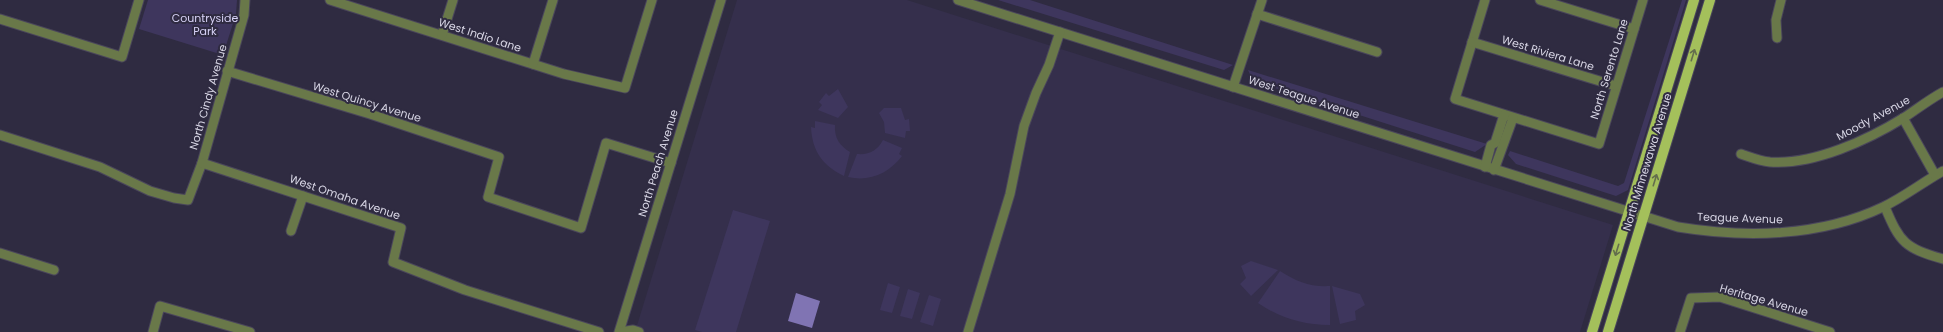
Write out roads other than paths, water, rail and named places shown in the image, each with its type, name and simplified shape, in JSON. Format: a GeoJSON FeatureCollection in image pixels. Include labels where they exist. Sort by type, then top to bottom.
{"type":"FeatureCollection","features":[{"type":"Feature","properties":{"kind":"main road","name":"North Minnewawa Avenue"},"geometry":{"type":"LineString","coordinates":[[1592,332],[1694,0]]}},
{"type":"Feature","properties":{"kind":"main road","name":"North Minnewawa Avenue"},"geometry":{"type":"LineString","coordinates":[[1608,332],[1710,0]]}},
{"type":"Feature","properties":{"kind":"street"},"geometry":{"type":"LineString","coordinates":[[0,19],[122,57],[139,0]]}},
{"type":"Feature","properties":{"kind":"street","name":"North Cindy Avenue"},"geometry":{"type":"LineString","coordinates":[[0,135],[100,167],[150,191],[174,198],[188,200],[202,163],[244,15],[245,0]]}},
{"type":"Feature","properties":{"kind":"street","name":"West Indio Lane"},"geometry":{"type":"LineString","coordinates":[[330,0],[350,3],[442,35],[564,74],[625,88],[652,0]]}},
{"type":"Feature","properties":{"kind":"street"},"geometry":{"type":"LineString","coordinates":[[442,35],[453,0]]}},
{"type":"Feature","properties":{"kind":"street"},"geometry":{"type":"LineString","coordinates":[[532,64],[553,0]]}},
{"type":"Feature","properties":{"kind":"street","name":"North Peach Avenue"},"geometry":{"type":"LineString","coordinates":[[619,332],[721,0]]}},
{"type":"Feature","properties":{"kind":"street","name":"West Teague Avenue"},"geometry":{"type":"LineString","coordinates":[[958,0],[1643,217]]}},
{"type":"Feature","properties":{"kind":"street"},"geometry":{"type":"LineString","coordinates":[[1233,87],[1262,0]]}},
{"type":"Feature","properties":{"kind":"street"},"geometry":{"type":"LineString","coordinates":[[1485,0],[1454,100],[1513,118],[1494,170]]}},
{"type":"Feature","properties":{"kind":"street"},"geometry":{"type":"LineString","coordinates":[[1540,0],[1634,28]]}},
{"type":"Feature","properties":{"kind":"street","name":"North Serento Lane"},"geometry":{"type":"LineString","coordinates":[[1513,118],[1599,144],[1643,0]]}},
{"type":"Feature","properties":{"kind":"street"},"geometry":{"type":"LineString","coordinates":[[1777,38],[1776,20],[1781,0]]}},
{"type":"Feature","properties":{"kind":"street"},"geometry":{"type":"LineString","coordinates":[[1257,14],[1377,52]]}},
{"type":"Feature","properties":{"kind":"street"},"geometry":{"type":"LineString","coordinates":[[968,332],[1010,194],[1024,126],[1036,93],[1049,66],[1060,32]]}},
{"type":"Feature","properties":{"kind":"street","name":"West Riviera Lane"},"geometry":{"type":"LineString","coordinates":[[1472,42],[1616,86]]}},
{"type":"Feature","properties":{"kind":"street","name":"West Quincy Avenue"},"geometry":{"type":"LineString","coordinates":[[227,71],[370,114],[499,157],[488,197],[581,228],[606,143],[671,163]]}},
{"type":"Feature","properties":{"kind":"street","name":"Moody Avenue"},"geometry":{"type":"LineString","coordinates":[[1741,154],[1770,162],[1815,157],[1857,142],[1903,118],[1943,92]]}},
{"type":"Feature","properties":{"kind":"street"},"geometry":{"type":"LineString","coordinates":[[1485,167],[1491,145],[1495,143],[1504,115]]}},
{"type":"Feature","properties":{"kind":"street"},"geometry":{"type":"LineString","coordinates":[[1903,118],[1939,173]]}},
{"type":"Feature","properties":{"kind":"street","name":"West Omaha Avenue"},"geometry":{"type":"LineString","coordinates":[[202,163],[401,228],[393,262],[465,290],[598,332]]}},
{"type":"Feature","properties":{"kind":"street","name":"Teague Avenue"},"geometry":{"type":"LineString","coordinates":[[1643,217],[1692,229],[1752,233],[1781,232],[1827,225],[1864,215],[1885,207],[1939,173]]}},
{"type":"Feature","properties":{"kind":"street"},"geometry":{"type":"LineString","coordinates":[[291,231],[303,196]]}},
{"type":"Feature","properties":{"kind":"street"},"geometry":{"type":"LineString","coordinates":[[1885,207],[1894,228],[1904,242],[1919,252],[1943,259]]}},
{"type":"Feature","properties":{"kind":"street"},"geometry":{"type":"LineString","coordinates":[[0,253],[54,270]]}},
{"type":"Feature","properties":{"kind":"street","name":"Heritage Avenue"},"geometry":{"type":"LineString","coordinates":[[1680,332],[1691,298],[1720,297],[1830,332]]}},
{"type":"Feature","properties":{"kind":"street"},"geometry":{"type":"LineString","coordinates":[[152,332],[160,306],[250,332]]}},
{"type":"Feature","properties":{"kind":"street"},"geometry":{"type":"LineString","coordinates":[[619,332],[633,330],[638,332]]}},
{"type":"Feature","properties":{"kind":"park label","name":"Countryside Park"},"geometry":{"type":"Point","coordinates":[205,24]}}]}
